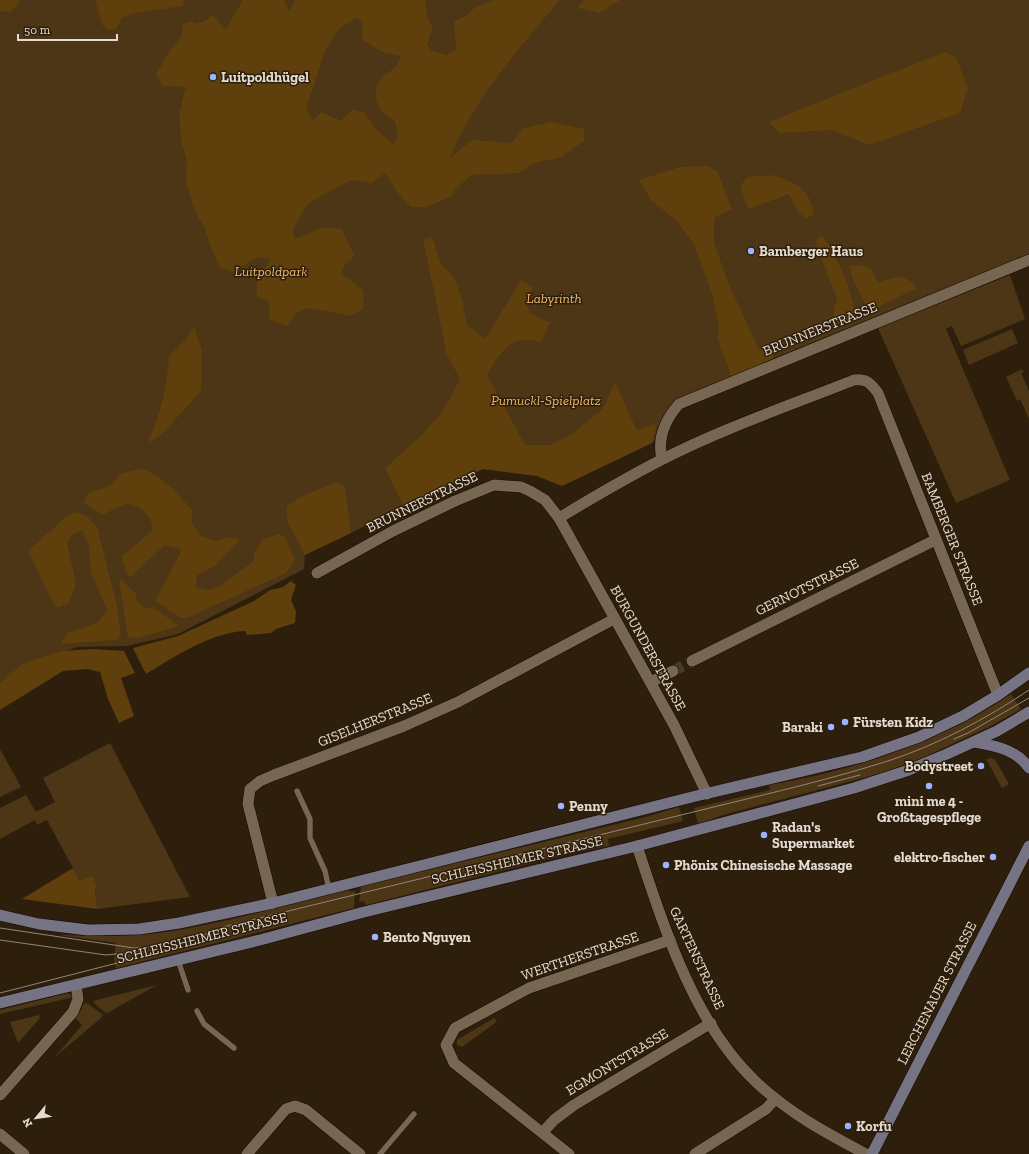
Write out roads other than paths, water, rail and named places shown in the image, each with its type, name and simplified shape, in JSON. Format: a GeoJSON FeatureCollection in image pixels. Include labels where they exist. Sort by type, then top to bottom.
{"type":"FeatureCollection","features":[{"type":"Feature","properties":{"kind":"main road","name":"SCHLEISSHEIMER STRASSE"},"geometry":{"type":"LineString","coordinates":[[0,916],[39,924],[88,930],[139,929],[179,923],[273,903],[707,794],[862,757],[941,727],[998,696],[1029,673]]}},
{"type":"Feature","properties":{"kind":"main road","name":"SCHLEISSHEIMER STRASSE"},"geometry":{"type":"LineString","coordinates":[[0,1004],[371,910],[637,846],[880,780],[909,770],[974,742],[1029,712]]}},
{"type":"Feature","properties":{"kind":"main road"},"geometry":{"type":"LineString","coordinates":[[974,742],[997,746],[1014,753],[1029,768]]}},
{"type":"Feature","properties":{"kind":"main road","name":"LERCHENAUER STRASSE"},"geometry":{"type":"LineString","coordinates":[[872,1154],[1029,846]]}},
{"type":"Feature","properties":{"kind":"street","name":"BRUNNERSTRASSE"},"geometry":{"type":"LineString","coordinates":[[662,460],[660,448],[662,433],[669,415],[679,404],[1029,260]]}},
{"type":"Feature","properties":{"kind":"street","name":"BAMBERGER STRASSE"},"geometry":{"type":"LineString","coordinates":[[662,460],[854,380],[862,379],[869,381],[878,392],[935,540],[998,696]]}},
{"type":"Feature","properties":{"kind":"street"},"geometry":{"type":"LineString","coordinates":[[559,518],[610,487],[662,460]]}},
{"type":"Feature","properties":{"kind":"street","name":"BRUNNERSTRASSE"},"geometry":{"type":"LineString","coordinates":[[317,573],[393,531],[455,501],[494,485],[521,487],[530,491],[545,500],[559,518]]}},
{"type":"Feature","properties":{"kind":"street","name":"BURGUNDERSTRASSE"},"geometry":{"type":"LineString","coordinates":[[559,518],[674,725],[707,794]]}},
{"type":"Feature","properties":{"kind":"street","name":"GERNOTSTRASSE"},"geometry":{"type":"LineString","coordinates":[[692,661],[935,540]]}},
{"type":"Feature","properties":{"kind":"street","name":"GISELHERSTRASSE"},"geometry":{"type":"LineString","coordinates":[[273,903],[248,804],[250,789],[260,781],[404,726],[458,702],[614,619]]}},
{"type":"Feature","properties":{"kind":"street"},"geometry":{"type":"LineString","coordinates":[[650,682],[673,671]]}},
{"type":"Feature","properties":{"kind":"street","name":"GARTENSTRASSE"},"geometry":{"type":"LineString","coordinates":[[637,846],[658,910],[688,982],[711,1023],[738,1062],[775,1099],[809,1123],[866,1154]]}},
{"type":"Feature","properties":{"kind":"street","name":"WERTHERSTRASSE"},"geometry":{"type":"LineString","coordinates":[[543,1132],[454,1063],[446,1046],[455,1028],[528,988],[670,940]]}},
{"type":"Feature","properties":{"kind":"street"},"geometry":{"type":"LineString","coordinates":[[0,1095],[73,1012],[78,999],[76,985]]}},
{"type":"Feature","properties":{"kind":"street","name":"EGMONTSTRASSE"},"geometry":{"type":"LineString","coordinates":[[543,1132],[554,1120],[574,1105],[711,1023]]}},
{"type":"Feature","properties":{"kind":"street"},"geometry":{"type":"LineString","coordinates":[[695,1154],[766,1109],[775,1099]]}},
{"type":"Feature","properties":{"kind":"street"},"geometry":{"type":"LineString","coordinates":[[247,1154],[286,1110],[295,1106],[306,1110],[360,1154]]}},
{"type":"Feature","properties":{"kind":"street"},"geometry":{"type":"LineString","coordinates":[[543,1132],[569,1154]]}},
{"type":"Feature","properties":{"kind":"street"},"geometry":{"type":"LineString","coordinates":[[0,1134],[24,1154]]}},
{"type":"Feature","properties":{"kind":"lane"},"geometry":{"type":"LineString","coordinates":[[297,791],[310,819],[310,838],[325,871],[329,889]]}},
{"type":"Feature","properties":{"kind":"lane"},"geometry":{"type":"LineString","coordinates":[[178,960],[188,990]]}},
{"type":"Feature","properties":{"kind":"lane"},"geometry":{"type":"LineString","coordinates":[[198,1012],[204,1024],[234,1048]]}},
{"type":"Feature","properties":{"kind":"lane"},"geometry":{"type":"LineString","coordinates":[[380,1154],[414,1114]]}},
{"type":"Feature","properties":{"kind":"tunnel"},"geometry":{"type":"LineString","coordinates":[[673,671],[692,661]]}},
{"type":"Feature","properties":{"kind":"tram line"},"geometry":{"type":"LineString","coordinates":[[0,993],[164,951],[223,927],[827,779],[868,767],[906,755],[943,739],[996,711],[1029,690]]}},
{"type":"Feature","properties":{"kind":"tram line"},"geometry":{"type":"LineString","coordinates":[[954,739],[968,733],[1029,698]]}},
{"type":"Feature","properties":{"kind":"tram line"},"geometry":{"type":"LineString","coordinates":[[818,786],[860,775]]}},
{"type":"Feature","properties":{"kind":"tram line"},"geometry":{"type":"LineString","coordinates":[[0,928],[134,948],[163,946]]}},
{"type":"Feature","properties":{"kind":"tram line"},"geometry":{"type":"LineString","coordinates":[[0,940],[106,955],[144,951]]}},
{"type":"Feature","properties":{"kind":"place","name":"Luitpoldhügel"},"geometry":{"type":"Point","coordinates":[213,77]}},
{"type":"Feature","properties":{"kind":"place","name":"Bamberger Haus"},"geometry":{"type":"Point","coordinates":[751,251]}},
{"type":"Feature","properties":{"kind":"place","name":"Fürsten Kidz"},"geometry":{"type":"Point","coordinates":[845,722]}},
{"type":"Feature","properties":{"kind":"place","name":"Baraki"},"geometry":{"type":"Point","coordinates":[831,727]}},
{"type":"Feature","properties":{"kind":"place","name":"Bodystreet"},"geometry":{"type":"Point","coordinates":[981,766]}},
{"type":"Feature","properties":{"kind":"place","name":"mini me 4 - Großtagespflege"},"geometry":{"type":"Point","coordinates":[929,786]}},
{"type":"Feature","properties":{"kind":"place","name":"Penny"},"geometry":{"type":"Point","coordinates":[561,806]}},
{"type":"Feature","properties":{"kind":"place","name":"Radan's Supermarket"},"geometry":{"type":"Point","coordinates":[764,835]}},
{"type":"Feature","properties":{"kind":"place","name":"elektro-fischer"},"geometry":{"type":"Point","coordinates":[993,857]}},
{"type":"Feature","properties":{"kind":"place","name":"Phönix Chinesische Massage"},"geometry":{"type":"Point","coordinates":[666,865]}},
{"type":"Feature","properties":{"kind":"place","name":"Bento Nguyen"},"geometry":{"type":"Point","coordinates":[375,937]}},
{"type":"Feature","properties":{"kind":"place","name":"Korfu"},"geometry":{"type":"Point","coordinates":[848,1126]}},
{"type":"Feature","properties":{"kind":"park label","name":"Luitpoldpark"},"geometry":{"type":"Point","coordinates":[271,271]}},
{"type":"Feature","properties":{"kind":"park label","name":"Labyrinth"},"geometry":{"type":"Point","coordinates":[554,298]}},
{"type":"Feature","properties":{"kind":"park label","name":"Pumuckl-Spielplatz"},"geometry":{"type":"Point","coordinates":[546,400]}}]}
